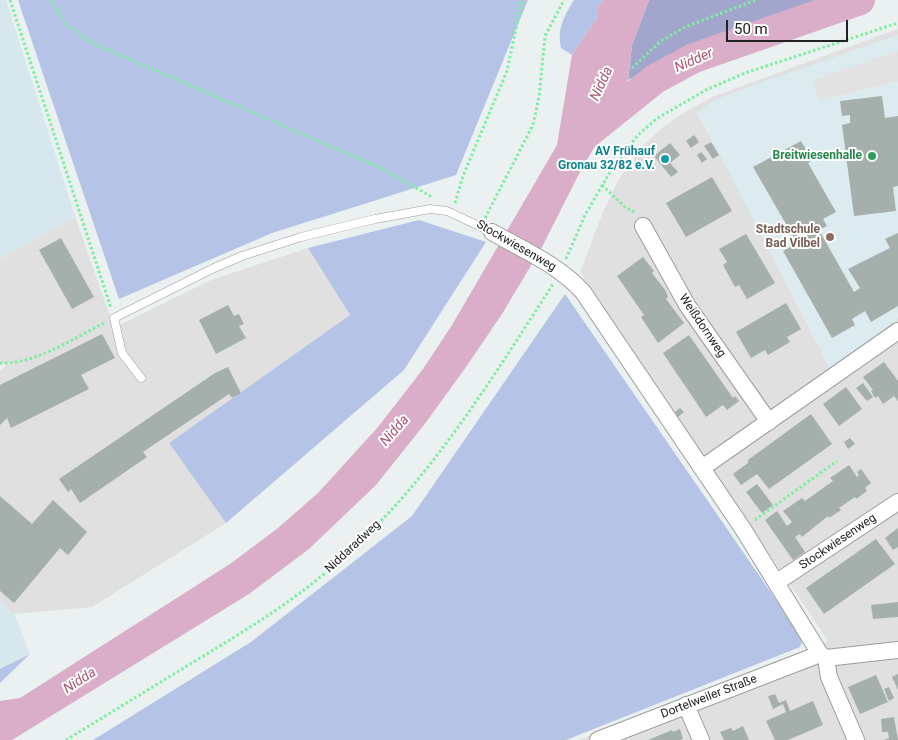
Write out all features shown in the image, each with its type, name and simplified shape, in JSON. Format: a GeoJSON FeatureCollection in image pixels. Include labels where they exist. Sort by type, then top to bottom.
{"type":"FeatureCollection","features":[{"type":"Feature","properties":{"kind":"street","name":"Weißdornweg"},"geometry":{"type":"LineString","coordinates":[[643,226],[687,305],[769,422]]}},
{"type":"Feature","properties":{"kind":"street","name":"Stockwiesenweg"},"geometry":{"type":"LineString","coordinates":[[487,229],[572,279],[583,292],[743,529],[823,656]]}},
{"type":"Feature","properties":{"kind":"street"},"geometry":{"type":"LineString","coordinates":[[702,468],[898,331]]}},
{"type":"Feature","properties":{"kind":"street","name":"Stockwiesenweg"},"geometry":{"type":"LineString","coordinates":[[777,582],[898,502]]}},
{"type":"Feature","properties":{"kind":"street","name":"Dortelweiler Straße"},"geometry":{"type":"LineString","coordinates":[[855,656],[898,641]]}},
{"type":"Feature","properties":{"kind":"street","name":"Dortelweiler Straße"},"geometry":{"type":"LineString","coordinates":[[598,740],[823,656],[855,656],[898,650]]}},
{"type":"Feature","properties":{"kind":"street"},"geometry":{"type":"LineString","coordinates":[[823,656],[828,677],[856,740]]}},
{"type":"Feature","properties":{"kind":"street"},"geometry":{"type":"LineString","coordinates":[[686,706],[701,740]]}},
{"type":"Feature","properties":{"kind":"lane","name":"Stockwiesenweg"},"geometry":{"type":"LineString","coordinates":[[114,318],[214,268],[274,245],[374,218],[430,209],[449,212],[487,229]]}},
{"type":"Feature","properties":{"kind":"lane"},"geometry":{"type":"LineString","coordinates":[[114,318],[122,354],[141,378]]}},
{"type":"Feature","properties":{"kind":"path"},"geometry":{"type":"LineString","coordinates":[[0,363],[29,360],[114,318],[10,0]]}},
{"type":"Feature","properties":{"kind":"path"},"geometry":{"type":"LineString","coordinates":[[52,0],[64,22],[79,36],[90,42],[383,169],[432,197],[449,212],[507,71],[522,0]]}},
{"type":"Feature","properties":{"kind":"path"},"geometry":{"type":"LineString","coordinates":[[487,229],[533,125],[539,97],[546,36],[564,0]]}},
{"type":"Feature","properties":{"kind":"path"},"geometry":{"type":"LineString","coordinates":[[632,68],[661,41],[685,27],[756,0]]}},
{"type":"Feature","properties":{"kind":"path","name":"Niddaradweg"},"geometry":{"type":"LineString","coordinates":[[66,740],[276,611],[325,574],[387,515],[450,440],[558,270],[602,185],[637,136],[673,108],[744,73],[898,23]]}},
{"type":"Feature","properties":{"kind":"path"},"geometry":{"type":"LineString","coordinates":[[602,185],[626,208],[635,212],[643,226]]}},
{"type":"Feature","properties":{"kind":"path"},"geometry":{"type":"LineString","coordinates":[[743,529],[837,461]]}},
{"type":"Feature","properties":{"kind":"shaded area"},"geometry":{"type":"Polygon","coordinates":[[[0,0],[6,0],[75,216],[0,259],[0,0]]]}},
{"type":"Feature","properties":{"kind":"shaded area"},"geometry":{"type":"Polygon","coordinates":[[[18,0],[528,0],[456,175],[272,233],[119,299],[18,0]]]}},
{"type":"Feature","properties":{"kind":"shaded area"},"geometry":{"type":"Polygon","coordinates":[[[574,0],[604,0],[598,7],[598,17],[572,55],[561,48],[560,35],[564,17],[574,0]]]}},
{"type":"Feature","properties":{"kind":"shaded area"},"geometry":{"type":"Polygon","coordinates":[[[649,0],[816,0],[708,41],[628,80],[632,45],[649,0]]]}},
{"type":"Feature","properties":{"kind":"shaded area"},"geometry":{"type":"Polygon","coordinates":[[[898,29],[898,740],[579,740],[828,641],[580,272],[603,212],[619,179],[643,146],[663,127],[680,115],[712,97],[898,29]]]}},
{"type":"Feature","properties":{"kind":"shaded area","name":"Stadtschule Bad Vilbel"},"geometry":{"type":"Polygon","coordinates":[[[898,35],[898,319],[830,369],[720,155],[696,113],[715,100],[898,35]]]}},
{"type":"Feature","properties":{"kind":"shaded area"},"geometry":{"type":"Polygon","coordinates":[[[898,51],[898,81],[819,101],[813,80],[898,51]]]}},
{"type":"Feature","properties":{"kind":"shaded area"},"geometry":{"type":"Polygon","coordinates":[[[75,216],[114,328],[211,280],[308,248],[350,315],[169,443],[226,523],[92,607],[14,614],[0,602],[0,371],[6,365],[0,360],[0,259],[75,216]]]}},
{"type":"Feature","properties":{"kind":"shaded area"},"geometry":{"type":"Polygon","coordinates":[[[419,220],[486,242],[404,370],[226,523],[169,443],[350,315],[308,248],[419,220]]]}},
{"type":"Feature","properties":{"kind":"shaded area"},"geometry":{"type":"Polygon","coordinates":[[[565,294],[803,639],[800,647],[566,740],[93,740],[251,642],[412,516],[565,294]]]}},
{"type":"Feature","properties":{"kind":"shaded area"},"geometry":{"type":"Polygon","coordinates":[[[0,602],[14,614],[30,654],[0,669],[0,602]]]}},
{"type":"Feature","properties":{"kind":"shaded area"},"geometry":{"type":"Polygon","coordinates":[[[30,654],[0,683],[0,669],[30,654]]]}},
{"type":"Feature","properties":{"kind":"water","name":"Nidda"},"geometry":{"type":"Polygon","coordinates":[[[604,0],[649,0],[632,45],[626,95],[582,168],[542,247],[502,314],[427,421],[376,485],[309,549],[249,594],[12,740],[0,740],[0,701],[20,698],[230,564],[278,528],[318,493],[378,427],[423,369],[452,325],[557,145],[572,55],[598,17],[598,7],[604,0]]]}},
{"type":"Feature","properties":{"kind":"building","name":"Breitwiesenhalle"},"geometry":{"type":"Polygon","coordinates":[[[882,96],[885,118],[898,116],[898,186],[893,187],[896,211],[854,216],[842,125],[850,123],[850,115],[842,116],[840,101],[882,96]]]}},
{"type":"Feature","properties":{"kind":"building"},"geometry":{"type":"Polygon","coordinates":[[[694,135],[699,142],[691,148],[686,141],[694,135]]]}},
{"type":"Feature","properties":{"kind":"building"},"geometry":{"type":"Polygon","coordinates":[[[801,141],[812,160],[808,163],[836,212],[823,219],[827,226],[819,230],[854,292],[860,288],[848,269],[890,248],[885,239],[898,233],[898,306],[871,322],[865,311],[852,319],[855,325],[832,338],[783,251],[797,243],[753,167],[801,141]]]}},
{"type":"Feature","properties":{"kind":"building"},"geometry":{"type":"Polygon","coordinates":[[[711,142],[719,155],[713,159],[704,146],[711,142]]]}},
{"type":"Feature","properties":{"kind":"building","name":"AV Frühauf Gronau 32/82 e.V."},"geometry":{"type":"Polygon","coordinates":[[[670,143],[680,155],[670,163],[678,172],[671,177],[654,156],[670,143]]]}},
{"type":"Feature","properties":{"kind":"building"},"geometry":{"type":"Polygon","coordinates":[[[701,152],[707,159],[702,163],[697,155],[701,152]]]}},
{"type":"Feature","properties":{"kind":"building"},"geometry":{"type":"Polygon","coordinates":[[[712,177],[732,211],[686,237],[666,203],[712,177]]]}},
{"type":"Feature","properties":{"kind":"building"},"geometry":{"type":"Polygon","coordinates":[[[746,234],[775,283],[747,299],[739,285],[735,287],[723,265],[727,262],[719,249],[746,234]]]}},
{"type":"Feature","properties":{"kind":"building"},"geometry":{"type":"Polygon","coordinates":[[[61,238],[94,297],[72,309],[39,250],[61,238]]]}},
{"type":"Feature","properties":{"kind":"building"},"geometry":{"type":"Polygon","coordinates":[[[643,257],[654,271],[652,273],[666,291],[668,297],[666,299],[684,323],[658,343],[641,317],[644,315],[617,276],[643,257]]]}},
{"type":"Feature","properties":{"kind":"building"},"geometry":{"type":"Polygon","coordinates":[[[786,303],[801,329],[787,337],[790,342],[768,355],[765,350],[751,358],[736,332],[786,303]]]}},
{"type":"Feature","properties":{"kind":"building"},"geometry":{"type":"Polygon","coordinates":[[[228,305],[234,316],[239,314],[244,324],[239,326],[246,338],[216,354],[199,320],[228,305]]]}},
{"type":"Feature","properties":{"kind":"building"},"geometry":{"type":"Polygon","coordinates":[[[102,334],[115,358],[81,375],[89,389],[11,428],[7,418],[0,425],[0,385],[102,334]]]}},
{"type":"Feature","properties":{"kind":"building"},"geometry":{"type":"Polygon","coordinates":[[[689,335],[733,398],[735,396],[739,401],[727,410],[723,405],[706,417],[663,353],[689,335]]]}},
{"type":"Feature","properties":{"kind":"building"},"geometry":{"type":"Polygon","coordinates":[[[884,362],[898,381],[898,401],[894,396],[883,404],[878,396],[875,398],[871,391],[873,390],[863,377],[884,362]]]}},
{"type":"Feature","properties":{"kind":"building"},"geometry":{"type":"Polygon","coordinates":[[[228,367],[241,393],[232,398],[229,394],[143,452],[147,457],[80,503],[71,489],[68,492],[59,479],[215,373],[228,367]]]}},
{"type":"Feature","properties":{"kind":"building"},"geometry":{"type":"Polygon","coordinates":[[[863,383],[873,397],[867,401],[856,388],[863,383]]]}},
{"type":"Feature","properties":{"kind":"building"},"geometry":{"type":"Polygon","coordinates":[[[846,387],[862,409],[839,426],[823,404],[846,387]]]}},
{"type":"Feature","properties":{"kind":"building"},"geometry":{"type":"Polygon","coordinates":[[[680,408],[684,412],[678,417],[675,412],[680,408]]]}},
{"type":"Feature","properties":{"kind":"building"},"geometry":{"type":"Polygon","coordinates":[[[811,414],[832,444],[769,489],[757,474],[741,485],[733,474],[748,463],[748,460],[811,414]]]}},
{"type":"Feature","properties":{"kind":"building"},"geometry":{"type":"Polygon","coordinates":[[[850,438],[855,444],[848,449],[844,442],[850,438]]]}},
{"type":"Feature","properties":{"kind":"building"},"geometry":{"type":"Polygon","coordinates":[[[849,465],[857,477],[859,475],[857,472],[861,469],[871,483],[865,488],[867,491],[839,508],[841,510],[829,518],[828,516],[802,537],[800,534],[795,537],[805,552],[793,560],[765,520],[777,511],[787,526],[792,522],[783,511],[802,498],[805,501],[833,481],[830,478],[849,465]]]}},
{"type":"Feature","properties":{"kind":"building"},"geometry":{"type":"Polygon","coordinates":[[[757,484],[773,505],[762,513],[746,492],[757,484]]]}},
{"type":"Feature","properties":{"kind":"building"},"geometry":{"type":"Polygon","coordinates":[[[0,496],[32,524],[53,500],[87,532],[68,555],[60,548],[14,603],[0,591],[0,496]]]}},
{"type":"Feature","properties":{"kind":"building"},"geometry":{"type":"Polygon","coordinates":[[[898,528],[898,547],[893,550],[885,538],[898,528]]]}},
{"type":"Feature","properties":{"kind":"building"},"geometry":{"type":"Polygon","coordinates":[[[876,539],[895,564],[824,614],[806,588],[876,539]]]}},
{"type":"Feature","properties":{"kind":"building"},"geometry":{"type":"Polygon","coordinates":[[[898,602],[898,617],[873,619],[871,605],[898,602]]]}},
{"type":"Feature","properties":{"kind":"building"},"geometry":{"type":"Polygon","coordinates":[[[898,674],[898,690],[892,677],[898,674]]]}},
{"type":"Feature","properties":{"kind":"building"},"geometry":{"type":"Polygon","coordinates":[[[876,675],[888,702],[860,714],[848,687],[876,675]]]}},
{"type":"Feature","properties":{"kind":"building"},"geometry":{"type":"Polygon","coordinates":[[[889,687],[894,698],[889,701],[884,689],[889,687]]]}},
{"type":"Feature","properties":{"kind":"building"},"geometry":{"type":"Polygon","coordinates":[[[775,694],[779,703],[786,700],[790,711],[813,701],[823,725],[788,740],[775,740],[766,721],[786,712],[783,704],[773,709],[768,696],[775,694]]]}},
{"type":"Feature","properties":{"kind":"building"},"geometry":{"type":"Polygon","coordinates":[[[894,717],[898,740],[884,740],[889,738],[888,732],[882,732],[881,719],[894,717]]]}},
{"type":"Feature","properties":{"kind":"building"},"geometry":{"type":"Polygon","coordinates":[[[743,726],[749,740],[724,740],[720,732],[731,728],[733,731],[743,726]]]}},
{"type":"Feature","properties":{"kind":"building"},"geometry":{"type":"Polygon","coordinates":[[[680,729],[683,739],[648,740],[672,730],[673,732],[680,729]]]}},
{"type":"Feature","properties":{"kind":"waterway","name":"Nidder"},"geometry":{"type":"LineString","coordinates":[[589,132],[655,79],[694,58],[860,0]]}},
{"type":"Feature","properties":{"kind":"place","name":"Breitwiesenhalle"},"geometry":{"type":"Point","coordinates":[872,156]}},
{"type":"Feature","properties":{"kind":"place","name":"AV Frühauf Gronau 32/82 e.V."},"geometry":{"type":"Point","coordinates":[665,159]}},
{"type":"Feature","properties":{"kind":"place","name":"Stadtschule Bad Vilbel"},"geometry":{"type":"Point","coordinates":[830,237]}}]}
